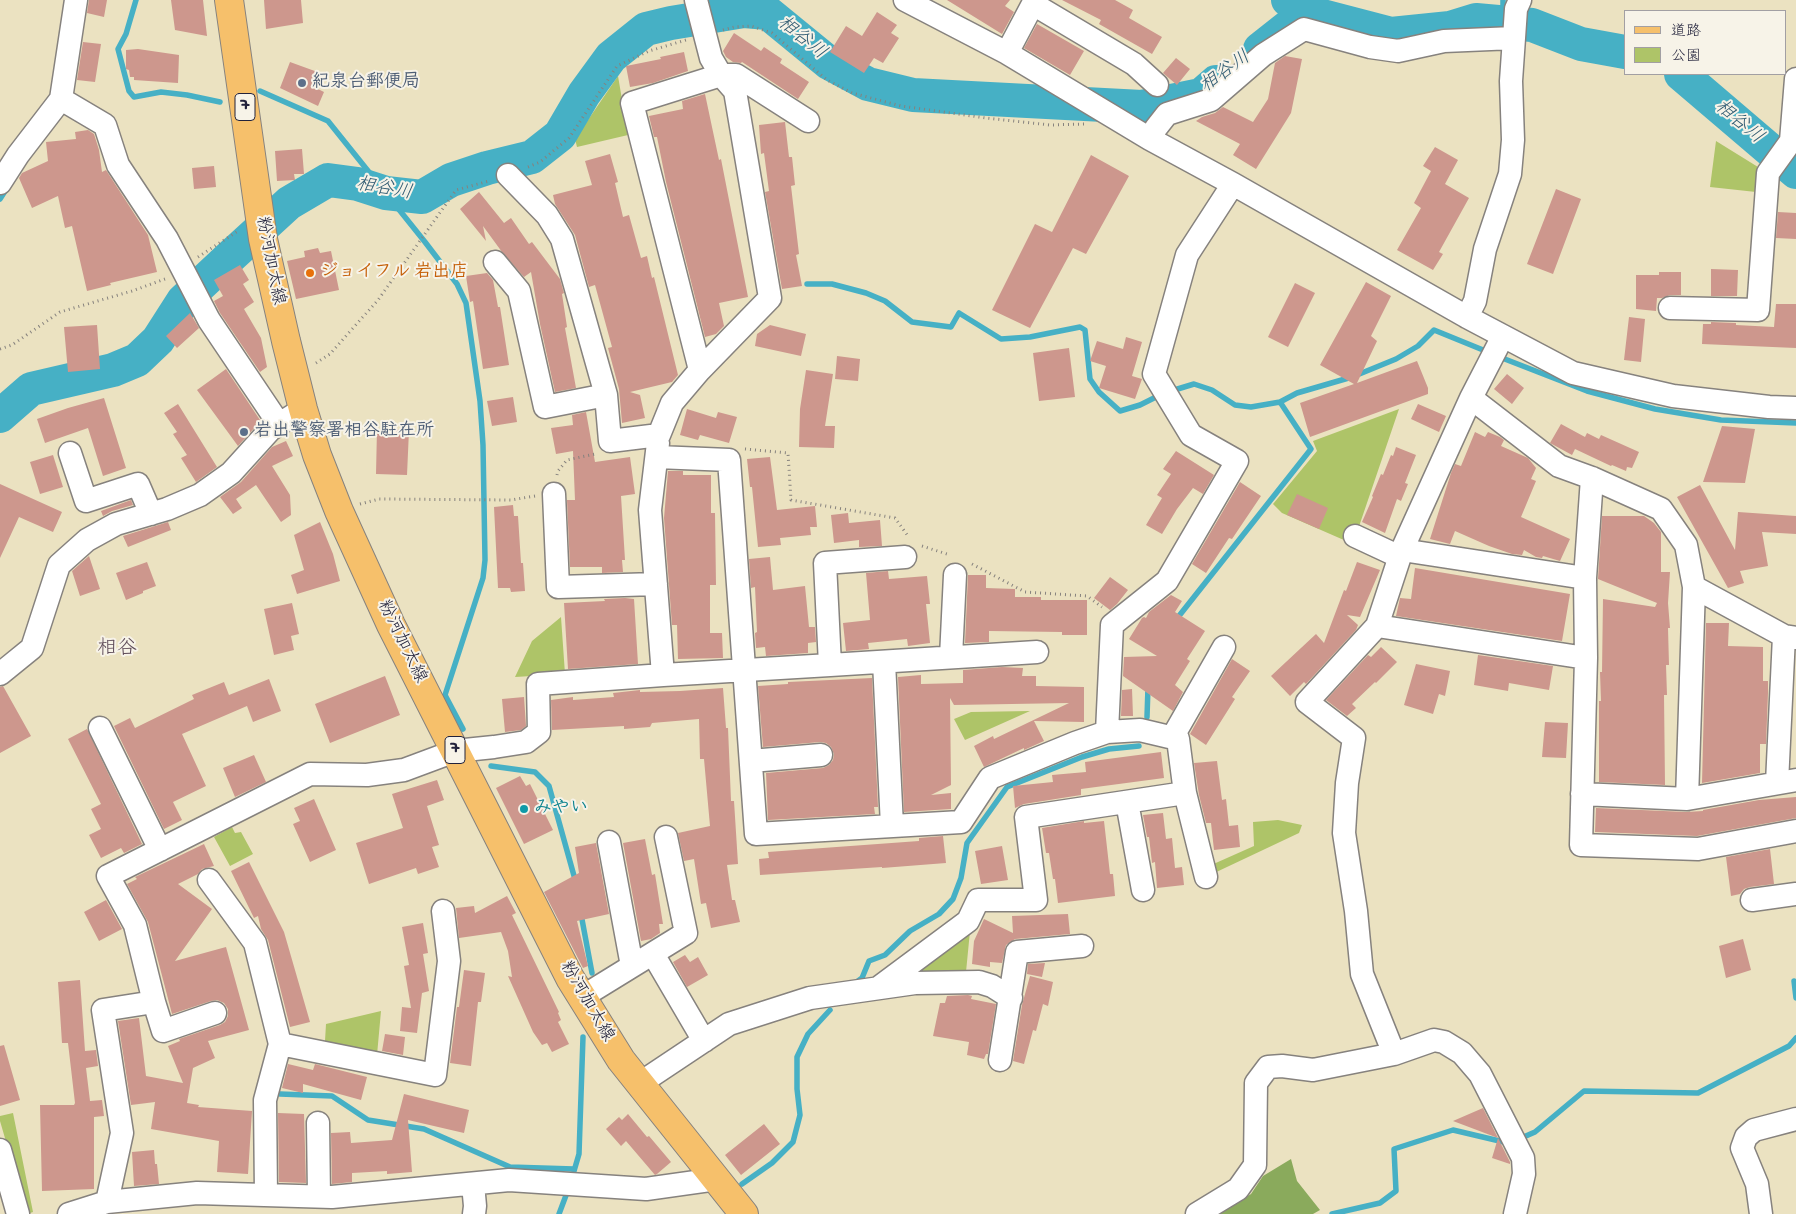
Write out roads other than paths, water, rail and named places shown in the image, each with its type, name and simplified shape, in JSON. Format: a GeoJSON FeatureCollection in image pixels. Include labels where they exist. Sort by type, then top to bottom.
{"type":"FeatureCollection","features":[{"type":"Feature","properties":{"kind":"main road","name":"粉河加太線"},"geometry":{"type":"LineString","coordinates":[[229,0],[262,227],[286,342],[316,455],[339,511],[391,626],[570,978],[620,1060],[744,1214]]}},
{"type":"Feature","properties":{"kind":"street"},"geometry":{"type":"LineString","coordinates":[[0,183],[18,155],[60,99],[76,0]]}},
{"type":"Feature","properties":{"kind":"street"},"geometry":{"type":"LineString","coordinates":[[904,0],[1008,53],[1150,139],[1467,317],[1573,373],[1673,396],[1769,407],[1796,408]]}},
{"type":"Feature","properties":{"kind":"street"},"geometry":{"type":"LineString","coordinates":[[1008,53],[1034,2],[1134,64],[1157,85]]}},
{"type":"Feature","properties":{"kind":"street"},"geometry":{"type":"LineString","coordinates":[[1467,317],[1474,301],[1485,250],[1510,174],[1513,140],[1511,81],[1518,5]]}},
{"type":"Feature","properties":{"kind":"street"},"geometry":{"type":"LineString","coordinates":[[662,675],[650,510],[659,435],[672,403],[700,370],[770,298],[735,91],[721,75],[711,58],[699,12]]}},
{"type":"Feature","properties":{"kind":"street"},"geometry":{"type":"LineString","coordinates":[[1150,139],[1167,114],[1211,100],[1263,55],[1304,29],[1370,47],[1398,51],[1444,41],[1514,38]]}},
{"type":"Feature","properties":{"kind":"street"},"geometry":{"type":"LineString","coordinates":[[700,370],[632,103],[721,75],[736,75],[808,121]]}},
{"type":"Feature","properties":{"kind":"street"},"geometry":{"type":"LineString","coordinates":[[1670,308],[1758,310],[1768,173],[1791,141],[1796,79]]}},
{"type":"Feature","properties":{"kind":"street"},"geometry":{"type":"LineString","coordinates":[[60,99],[104,126],[118,165],[167,239],[209,320],[278,424]]}},
{"type":"Feature","properties":{"kind":"street"},"geometry":{"type":"LineString","coordinates":[[508,176],[547,215],[562,239],[606,395],[610,442],[659,435]]}},
{"type":"Feature","properties":{"kind":"street"},"geometry":{"type":"LineString","coordinates":[[1107,732],[1112,626],[1166,581],[1237,461],[1191,435],[1154,374],[1187,255],[1233,184]]}},
{"type":"Feature","properties":{"kind":"street"},"geometry":{"type":"LineString","coordinates":[[495,262],[519,291],[545,407],[606,395]]}},
{"type":"Feature","properties":{"kind":"street"},"geometry":{"type":"LineString","coordinates":[[1394,1054],[1362,974],[1356,911],[1344,833],[1347,783],[1354,738],[1307,702],[1377,626],[1401,554],[1471,398],[1503,336]]}},
{"type":"Feature","properties":{"kind":"street"},"geometry":{"type":"LineString","coordinates":[[1471,398],[1559,466],[1592,478],[1661,509],[1686,545],[1694,587],[1687,799]]}},
{"type":"Feature","properties":{"kind":"street"},"geometry":{"type":"LineString","coordinates":[[0,674],[32,648],[59,565],[87,540],[116,524],[167,509],[200,495],[231,473],[270,430],[303,409]]}},
{"type":"Feature","properties":{"kind":"street"},"geometry":{"type":"LineString","coordinates":[[70,452],[86,501],[138,484],[152,514]]}},
{"type":"Feature","properties":{"kind":"street"},"geometry":{"type":"LineString","coordinates":[[656,457],[729,460],[756,834],[961,822],[990,778],[1107,732],[1140,730],[1178,739],[1186,793],[1206,878]]}},
{"type":"Feature","properties":{"kind":"street"},"geometry":{"type":"LineString","coordinates":[[1592,478],[1585,578],[1586,658],[1581,845],[1698,849],[1796,831]]}},
{"type":"Feature","properties":{"kind":"street"},"geometry":{"type":"LineString","coordinates":[[554,494],[558,587],[656,584]]}},
{"type":"Feature","properties":{"kind":"street"},"geometry":{"type":"LineString","coordinates":[[1355,536],[1401,554],[1585,578]]}},
{"type":"Feature","properties":{"kind":"street"},"geometry":{"type":"LineString","coordinates":[[830,665],[825,563],[912,549]]}},
{"type":"Feature","properties":{"kind":"street"},"geometry":{"type":"LineString","coordinates":[[952,658],[959,565]]}},
{"type":"Feature","properties":{"kind":"street"},"geometry":{"type":"LineString","coordinates":[[1582,794],[1687,799],[1786,782],[1790,637],[1694,587]]}},
{"type":"Feature","properties":{"kind":"street"},"geometry":{"type":"LineString","coordinates":[[1377,626],[1586,658]]}},
{"type":"Feature","properties":{"kind":"street"},"geometry":{"type":"LineString","coordinates":[[1172,738],[1224,647]]}},
{"type":"Feature","properties":{"kind":"street"},"geometry":{"type":"LineString","coordinates":[[215,1013],[163,1032],[135,925],[108,876],[310,774],[367,775],[404,770],[455,751],[494,748],[526,742],[539,732],[538,684],[1037,652]]}},
{"type":"Feature","properties":{"kind":"street"},"geometry":{"type":"LineString","coordinates":[[884,662],[892,826]]}},
{"type":"Feature","properties":{"kind":"street"},"geometry":{"type":"LineString","coordinates":[[100,728],[160,850]]}},
{"type":"Feature","properties":{"kind":"street"},"geometry":{"type":"LineString","coordinates":[[751,761],[821,755]]}},
{"type":"Feature","properties":{"kind":"street"},"geometry":{"type":"LineString","coordinates":[[878,988],[968,922],[978,900],[1036,900],[1026,816],[1186,793]]}},
{"type":"Feature","properties":{"kind":"street"},"geometry":{"type":"LineString","coordinates":[[1127,802],[1143,890]]}},
{"type":"Feature","properties":{"kind":"street"},"geometry":{"type":"LineString","coordinates":[[582,997],[686,934],[666,837]]}},
{"type":"Feature","properties":{"kind":"street"},"geometry":{"type":"LineString","coordinates":[[609,842],[632,966]]}},
{"type":"Feature","properties":{"kind":"street"},"geometry":{"type":"LineString","coordinates":[[209,880],[255,943],[280,1044],[266,1100],[266,1195]]}},
{"type":"Feature","properties":{"kind":"street"},"geometry":{"type":"LineString","coordinates":[[1752,900],[1796,894]]}},
{"type":"Feature","properties":{"kind":"street"},"geometry":{"type":"LineString","coordinates":[[280,1044],[435,1075],[449,961],[443,911]]}},
{"type":"Feature","properties":{"kind":"street"},"geometry":{"type":"LineString","coordinates":[[1000,1060],[1017,952],[1082,946]]}},
{"type":"Feature","properties":{"kind":"street"},"geometry":{"type":"LineString","coordinates":[[653,954],[704,1041]]}},
{"type":"Feature","properties":{"kind":"street"},"geometry":{"type":"LineString","coordinates":[[640,1084],[729,1024],[810,998],[915,983],[979,982],[992,986],[1011,998]]}},
{"type":"Feature","properties":{"kind":"street"},"geometry":{"type":"LineString","coordinates":[[107,1202],[122,1133],[103,1010],[154,1002]]}},
{"type":"Feature","properties":{"kind":"street"},"geometry":{"type":"LineString","coordinates":[[1197,1214],[1238,1189],[1255,1165],[1256,1083],[1268,1067],[1282,1066],[1313,1070],[1394,1054],[1434,1040],[1444,1042],[1462,1053],[1480,1074],[1523,1158],[1524,1174],[1515,1214]]}},
{"type":"Feature","properties":{"kind":"street"},"geometry":{"type":"LineString","coordinates":[[1761,1214],[1757,1184],[1742,1148],[1746,1137],[1754,1130],[1796,1119]]}},
{"type":"Feature","properties":{"kind":"street"},"geometry":{"type":"LineString","coordinates":[[318,1122],[319,1196]]}},
{"type":"Feature","properties":{"kind":"street"},"geometry":{"type":"LineString","coordinates":[[0,1150],[18,1214]]}},
{"type":"Feature","properties":{"kind":"street"},"geometry":{"type":"LineString","coordinates":[[69,1214],[107,1202],[174,1205],[197,1192],[332,1197],[509,1180],[646,1189],[717,1179]]}},
{"type":"Feature","properties":{"kind":"street"},"geometry":{"type":"LineString","coordinates":[[473,1184],[476,1206],[474,1214]]}},
{"type":"Feature","properties":{"kind":"waterway"},"geometry":{"type":"LineString","coordinates":[[136,0],[126,34],[118,49],[129,91],[134,97],[161,92],[220,102]]}},
{"type":"Feature","properties":{"kind":"waterway","name":"相谷川"},"geometry":{"type":"LineString","coordinates":[[1288,0],[1307,12],[1391,34],[1450,28],[1476,20],[1532,25],[1581,44],[1624,52]]}},
{"type":"Feature","properties":{"kind":"waterway"},"geometry":{"type":"LineString","coordinates":[[1503,0],[1503,22]]}},
{"type":"Feature","properties":{"kind":"waterway","name":"相谷川"},"geometry":{"type":"LineString","coordinates":[[0,416],[31,389],[113,370],[137,360],[158,340],[183,301],[289,203],[328,180],[358,184],[386,193],[422,197],[451,180],[487,168],[532,157],[560,135],[584,94],[611,57],[646,29],[744,11],[768,13],[829,63],[868,84],[913,95],[1142,107],[1201,95],[1216,82]]}},
{"type":"Feature","properties":{"kind":"waterway","name":"相谷川"},"geometry":{"type":"LineString","coordinates":[[1260,49],[1307,12]]}},
{"type":"Feature","properties":{"kind":"waterway","name":"相谷川"},"geometry":{"type":"LineString","coordinates":[[1682,75],[1796,172]]}},
{"type":"Feature","properties":{"kind":"waterway"},"geometry":{"type":"LineString","coordinates":[[260,91],[328,121],[457,284],[466,303],[480,401],[483,445],[485,560],[483,578],[445,695],[463,729]]}},
{"type":"Feature","properties":{"kind":"waterway"},"geometry":{"type":"LineString","coordinates":[[0,199],[7,188]]}},
{"type":"Feature","properties":{"kind":"waterway"},"geometry":{"type":"LineString","coordinates":[[807,284],[832,284],[866,293],[885,301],[912,322],[951,327],[959,313],[1001,339],[1030,337],[1080,327],[1085,330],[1090,379],[1099,392],[1120,411],[1140,405],[1160,395]]}},
{"type":"Feature","properties":{"kind":"waterway"},"geometry":{"type":"LineString","coordinates":[[1175,621],[1311,449],[1280,402],[1297,393],[1352,377],[1396,359],[1418,346],[1434,330],[1488,352]]}},
{"type":"Feature","properties":{"kind":"waterway"},"geometry":{"type":"LineString","coordinates":[[1497,356],[1587,391],[1655,409],[1721,420],[1796,423]]}},
{"type":"Feature","properties":{"kind":"waterway"},"geometry":{"type":"LineString","coordinates":[[1171,391],[1194,384],[1212,390],[1235,405],[1251,407],[1280,402]]}},
{"type":"Feature","properties":{"kind":"waterway"},"geometry":{"type":"LineString","coordinates":[[1147,717],[1148,687]]}},
{"type":"Feature","properties":{"kind":"waterway"},"geometry":{"type":"LineString","coordinates":[[854,984],[862,978],[869,961],[885,955],[910,931],[939,914],[953,899],[961,878],[967,843],[1007,787],[1082,757],[1109,749],[1139,746]]}},
{"type":"Feature","properties":{"kind":"waterway"},"geometry":{"type":"LineString","coordinates":[[491,766],[535,772],[549,786],[576,883]]}},
{"type":"Feature","properties":{"kind":"waterway"},"geometry":{"type":"LineString","coordinates":[[581,914],[592,973]]}},
{"type":"Feature","properties":{"kind":"waterway"},"geometry":{"type":"LineString","coordinates":[[1794,981],[1796,998]]}},
{"type":"Feature","properties":{"kind":"waterway"},"geometry":{"type":"LineString","coordinates":[[742,1184],[772,1163],[793,1142],[800,1115],[797,1089],[797,1057],[808,1034],[830,1010]]}},
{"type":"Feature","properties":{"kind":"waterway"},"geometry":{"type":"LineString","coordinates":[[574,1171],[579,1154],[583,1037]]}},
{"type":"Feature","properties":{"kind":"waterway"},"geometry":{"type":"LineString","coordinates":[[1519,1139],[1535,1132],[1584,1091],[1698,1093],[1789,1046],[1796,1038]]}},
{"type":"Feature","properties":{"kind":"waterway"},"geometry":{"type":"LineString","coordinates":[[280,1094],[332,1096],[368,1120],[424,1129],[510,1167],[574,1169]]}},
{"type":"Feature","properties":{"kind":"waterway"},"geometry":{"type":"LineString","coordinates":[[1332,1214],[1380,1203],[1396,1191],[1394,1149],[1453,1130],[1508,1143]]}},
{"type":"Feature","properties":{"kind":"waterway"},"geometry":{"type":"LineString","coordinates":[[559,1214],[568,1190]]}},
{"type":"Feature","properties":{"kind":"place","name":"紀泉台郵便局"},"geometry":{"type":"Point","coordinates":[302,83]}},
{"type":"Feature","properties":{"kind":"place","name":"ジョイフル 岩出店"},"geometry":{"type":"Point","coordinates":[310,273]}},
{"type":"Feature","properties":{"kind":"place","name":"岩出警察署相谷駐在所"},"geometry":{"type":"Point","coordinates":[244,432]}},
{"type":"Feature","properties":{"kind":"place","name":"みやい"},"geometry":{"type":"Point","coordinates":[524,809]}},
{"type":"Feature","properties":{"kind":"district","name":"相谷"},"geometry":{"type":"Point","coordinates":[117,650]}}]}
